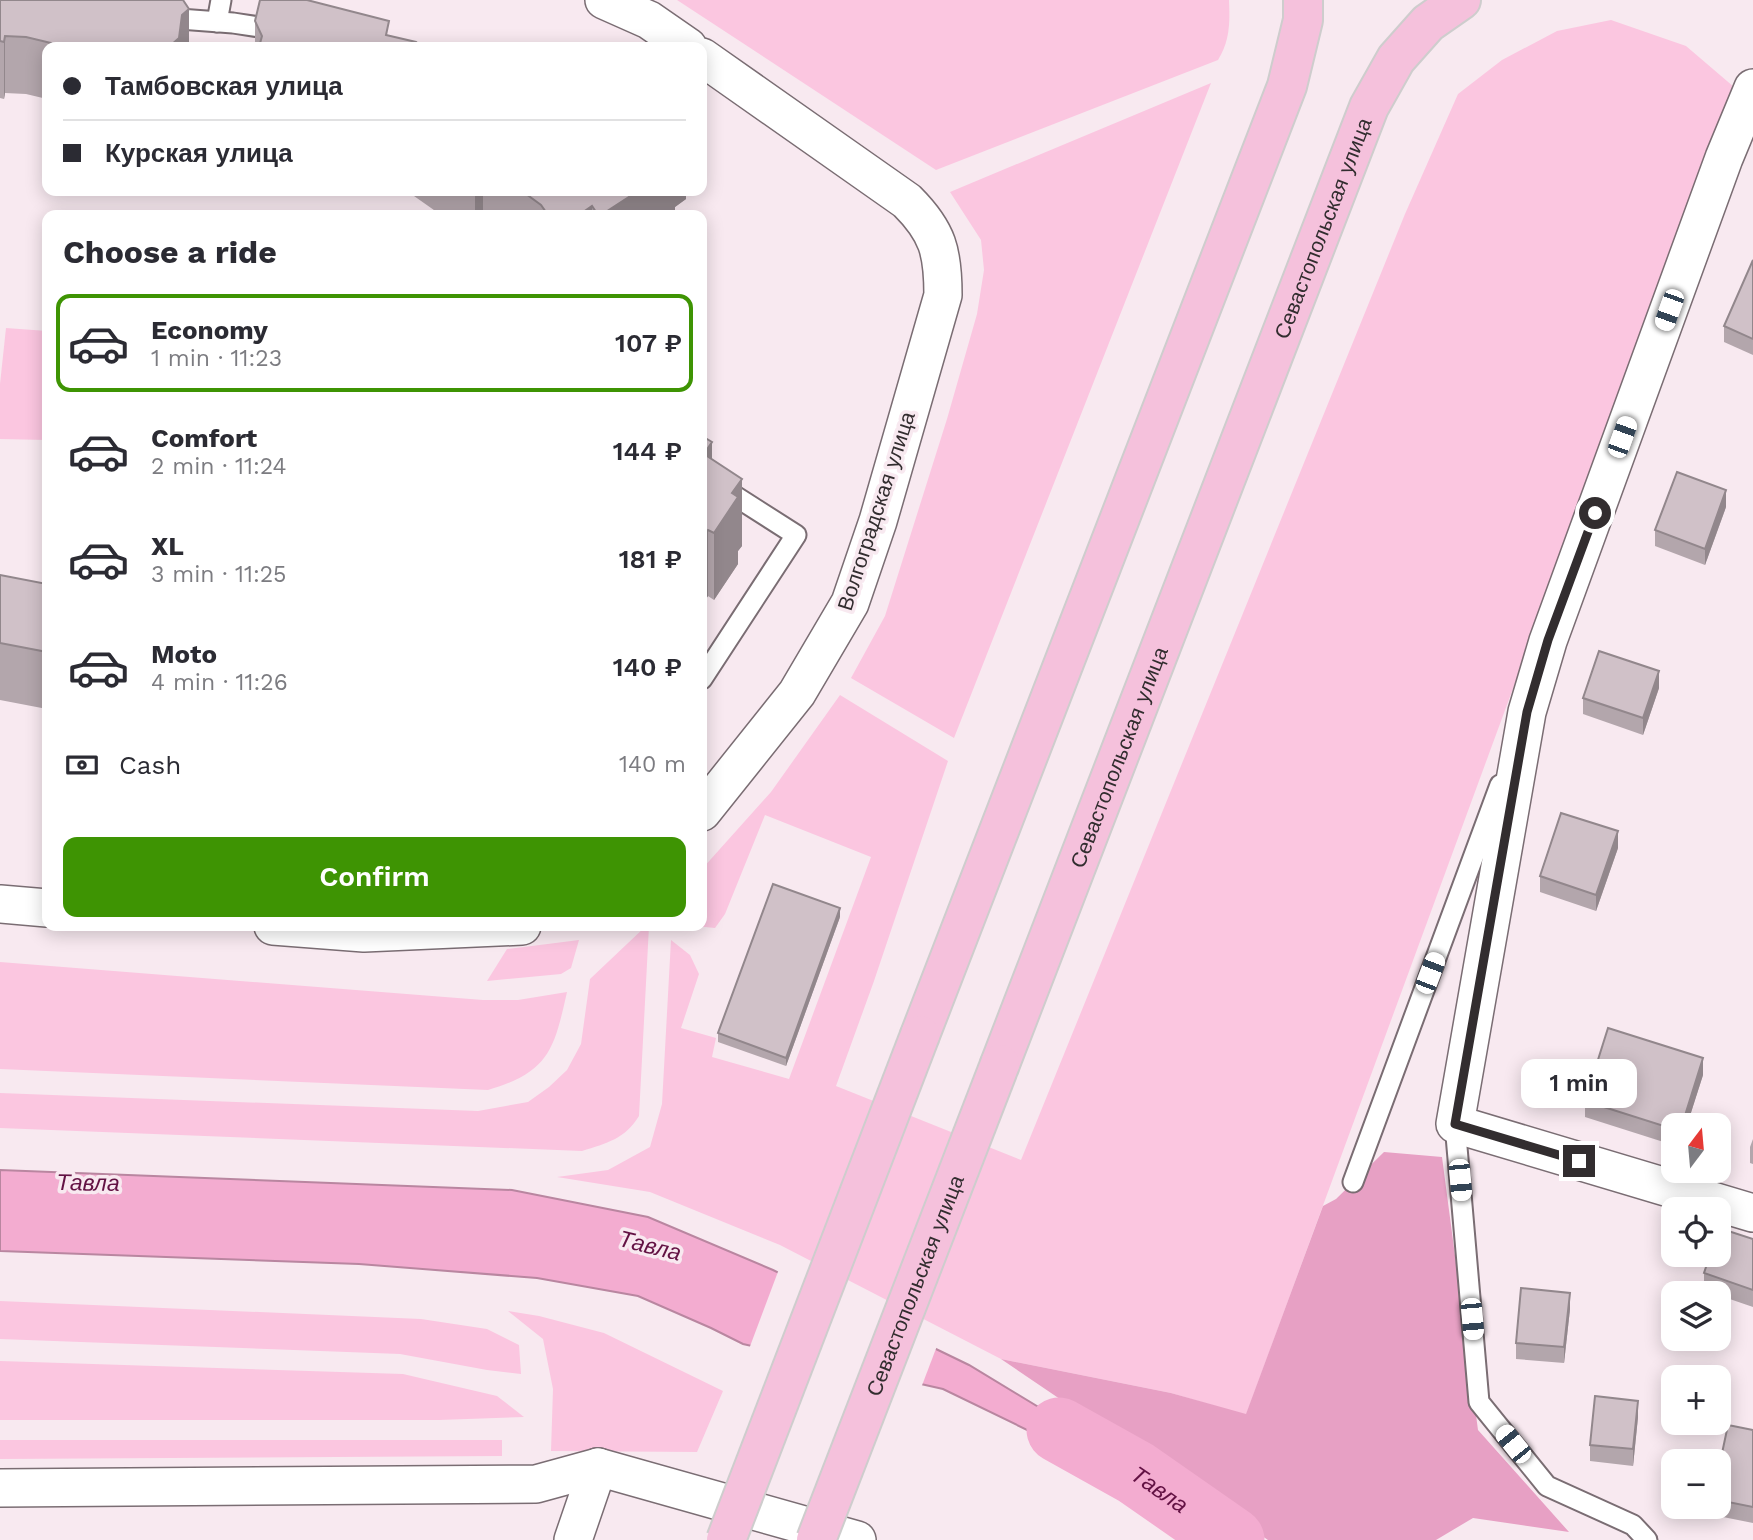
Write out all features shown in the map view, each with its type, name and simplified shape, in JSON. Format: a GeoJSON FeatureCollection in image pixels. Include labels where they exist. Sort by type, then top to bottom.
{"type":"FeatureCollection","features":[{"type":"Feature","properties":{"kind":"main road"},"geometry":{"type":"LineString","coordinates":[[726,1540],[1287,86],[1303,20],[1303,0]]}},
{"type":"Feature","properties":{"kind":"main road","name":"Севастопольская улица"},"geometry":{"type":"LineString","coordinates":[[816,1540],[1369,107],[1396,59],[1429,23],[1461,0]]}},
{"type":"Feature","properties":{"kind":"street"},"geometry":{"type":"LineString","coordinates":[[604,0],[649,20],[681,42]]}},
{"type":"Feature","properties":{"kind":"street","name":"Волгоградская улица"},"geometry":{"type":"LineString","coordinates":[[707,61],[907,201],[925,219],[935,236],[943,263],[943,295],[878,521],[850,603],[797,693],[707,805]]}},
{"type":"Feature","properties":{"kind":"street"},"geometry":{"type":"LineString","coordinates":[[1753,88],[1724,158],[1548,640],[1527,712],[1455,1124],[1753,1213]]}},
{"type":"Feature","properties":{"kind":"street"},"geometry":{"type":"LineString","coordinates":[[0,904],[42,908]]}},
{"type":"Feature","properties":{"kind":"street"},"geometry":{"type":"LineString","coordinates":[[338,931],[409,931]]}},
{"type":"Feature","properties":{"kind":"street"},"geometry":{"type":"LineString","coordinates":[[573,1540],[598,1466]]}},
{"type":"Feature","properties":{"kind":"street"},"geometry":{"type":"LineString","coordinates":[[0,1489],[536,1484],[598,1466],[857,1540]]}},
{"type":"Feature","properties":{"kind":"lane"},"geometry":{"type":"LineString","coordinates":[[217,22],[221,0]]}},
{"type":"Feature","properties":{"kind":"lane"},"geometry":{"type":"LineString","coordinates":[[153,15],[174,20],[217,22],[302,34]]}},
{"type":"Feature","properties":{"kind":"lane"},"geometry":{"type":"LineString","coordinates":[[707,478],[796,535],[707,671]]}},
{"type":"Feature","properties":{"kind":"lane"},"geometry":{"type":"LineString","coordinates":[[1353,1182],[1527,712]]}},
{"type":"Feature","properties":{"kind":"lane"},"geometry":{"type":"LineString","coordinates":[[1455,1124],[1479,1402],[1547,1486],[1633,1525],[1647,1540]]}},
{"type":"Feature","properties":{"kind":"shaded area"},"geometry":{"type":"Polygon","coordinates":[[[677,0],[1229,0],[1229,24],[1225,46],[1218,60],[936,170],[677,0]]]}},
{"type":"Feature","properties":{"kind":"shaded area"},"geometry":{"type":"Polygon","coordinates":[[[1611,20],[1686,46],[1734,87],[1246,1415],[1171,1393],[1001,1359],[780,1245],[650,1192],[557,1177],[608,1170],[650,1147],[662,1104],[671,940],[690,955],[699,974],[681,1028],[716,1038],[712,1057],[789,1079],[871,857],[765,815],[725,914],[715,928],[707,927],[707,863],[771,792],[840,695],[948,761],[836,1086],[1021,1160],[1405,214],[1458,94],[1502,60],[1557,31],[1611,20]]]}},
{"type":"Feature","properties":{"kind":"shaded area"},"geometry":{"type":"Polygon","coordinates":[[[1211,83],[954,738],[851,678],[885,616],[977,314],[984,270],[981,240],[950,192],[1211,83]]]}},
{"type":"Feature","properties":{"kind":"shaded area"},"geometry":{"type":"Polygon","coordinates":[[[6,328],[42,331],[42,440],[0,439],[0,384],[6,328]]]}},
{"type":"Feature","properties":{"kind":"shaded area"},"geometry":{"type":"Polygon","coordinates":[[[641,931],[649,931],[639,1116],[621,1135],[582,1151],[0,1128],[0,1093],[478,1111],[528,1102],[567,1070],[581,1044],[590,979],[641,931]]]}},
{"type":"Feature","properties":{"kind":"shaded area"},"geometry":{"type":"Polygon","coordinates":[[[579,940],[571,968],[561,974],[487,981],[507,949],[579,940]]]}},
{"type":"Feature","properties":{"kind":"shaded area"},"geometry":{"type":"Polygon","coordinates":[[[0,962],[483,1000],[518,1000],[567,992],[558,1029],[546,1056],[524,1075],[488,1090],[0,1069],[0,962]]]}},
{"type":"Feature","properties":{"kind":"shaded area"},"geometry":{"type":"Polygon","coordinates":[[[1384,1152],[1442,1157],[1478,1430],[1569,1532],[1473,1518],[1436,1540],[1268,1540],[1001,1359],[1171,1393],[1246,1414],[1323,1206],[1336,1199],[1384,1152]]]}},
{"type":"Feature","properties":{"kind":"shaded area"},"geometry":{"type":"Polygon","coordinates":[[[0,1301],[421,1319],[487,1329],[519,1345],[521,1374],[400,1354],[0,1339],[0,1301]]]}},
{"type":"Feature","properties":{"kind":"shaded area"},"geometry":{"type":"Polygon","coordinates":[[[508,1311],[604,1333],[723,1391],[697,1452],[551,1451],[553,1389],[543,1339],[508,1311]]]}},
{"type":"Feature","properties":{"kind":"shaded area"},"geometry":{"type":"Polygon","coordinates":[[[0,1361],[403,1374],[497,1396],[524,1417],[439,1420],[0,1420],[0,1361]]]}},
{"type":"Feature","properties":{"kind":"shaded area"},"geometry":{"type":"Polygon","coordinates":[[[0,1440],[502,1440],[502,1456],[0,1459],[0,1440]]]}},
{"type":"Feature","properties":{"kind":"water"},"geometry":{"type":"Polygon","coordinates":[[[0,1170],[512,1190],[648,1217],[773,1270],[969,1365],[1083,1434],[1136,1473],[1054,1443],[943,1389],[743,1344],[638,1296],[537,1278],[359,1264],[0,1251],[0,1170]]]}},
{"type":"Feature","properties":{"kind":"pier"},"geometry":{"type":"Polygon","coordinates":[[[779,1269],[937,1346],[921,1388],[749,1349],[779,1269]]]}},
{"type":"Feature","properties":{"kind":"building"},"geometry":{"type":"Polygon","coordinates":[[[0,0],[183,0],[189,9],[182,15],[179,38],[174,42],[47,42],[5,36],[4,42],[0,41],[0,0]]]}},
{"type":"Feature","properties":{"kind":"building"},"geometry":{"type":"Polygon","coordinates":[[[260,0],[307,0],[389,21],[386,35],[416,42],[260,42],[262,36],[255,21],[260,0]]]}},
{"type":"Feature","properties":{"kind":"building"},"geometry":{"type":"Polygon","coordinates":[[[529,196],[630,196],[609,210],[595,210],[592,206],[586,210],[544,210],[529,196]]]}},
{"type":"Feature","properties":{"kind":"building"},"geometry":{"type":"Polygon","coordinates":[[[1753,260],[1753,339],[1724,326],[1753,260]]]}},
{"type":"Feature","properties":{"kind":"building"},"geometry":{"type":"Polygon","coordinates":[[[707,456],[742,479],[732,493],[738,497],[714,533],[708,530],[707,456]]]}},
{"type":"Feature","properties":{"kind":"building"},"geometry":{"type":"Polygon","coordinates":[[[1677,472],[1726,490],[1705,549],[1655,530],[1677,472]]]}},
{"type":"Feature","properties":{"kind":"building"},"geometry":{"type":"Polygon","coordinates":[[[0,575],[42,583],[42,651],[0,643],[0,575]]]}},
{"type":"Feature","properties":{"kind":"building"},"geometry":{"type":"Polygon","coordinates":[[[1599,651],[1659,671],[1643,718],[1583,698],[1599,651]]]}},
{"type":"Feature","properties":{"kind":"building"},"geometry":{"type":"Polygon","coordinates":[[[1561,813],[1618,831],[1596,895],[1540,876],[1561,813]]]}},
{"type":"Feature","properties":{"kind":"building"},"geometry":{"type":"Polygon","coordinates":[[[773,884],[840,908],[786,1058],[718,1033],[773,884]]]}},
{"type":"Feature","properties":{"kind":"building"},"geometry":{"type":"Polygon","coordinates":[[[1608,1028],[1703,1058],[1686,1113],[1661,1113],[1661,1125],[1585,1101],[1608,1028]]]}},
{"type":"Feature","properties":{"kind":"building"},"geometry":{"type":"Polygon","coordinates":[[[1731,1232],[1753,1239],[1753,1290],[1704,1273],[1706,1267],[1731,1267],[1731,1232]]]}},
{"type":"Feature","properties":{"kind":"building"},"geometry":{"type":"Polygon","coordinates":[[[1521,1288],[1570,1293],[1564,1347],[1516,1343],[1521,1288]]]}},
{"type":"Feature","properties":{"kind":"building"},"geometry":{"type":"Polygon","coordinates":[[[1595,1396],[1638,1401],[1633,1449],[1590,1445],[1595,1396]]]}},
{"type":"Feature","properties":{"kind":"building"},"geometry":{"type":"Polygon","coordinates":[[[1731,1426],[1753,1430],[1753,1507],[1731,1503],[1731,1449],[1723,1449],[1726,1435],[1731,1435],[1731,1426]]]}},
{"type":"Feature","properties":{"kind":"waterway","name":"Тавла"},"geometry":{"type":"LineString","coordinates":[[1059,1430],[1136,1473],[1232,1540]]}},
{"type":"Feature","properties":{"kind":"route"},"geometry":{"type":"LineString","coordinates":[[1579,1161],[1455,1124],[1527,712],[1548,640],[1595,513]]}}]}
